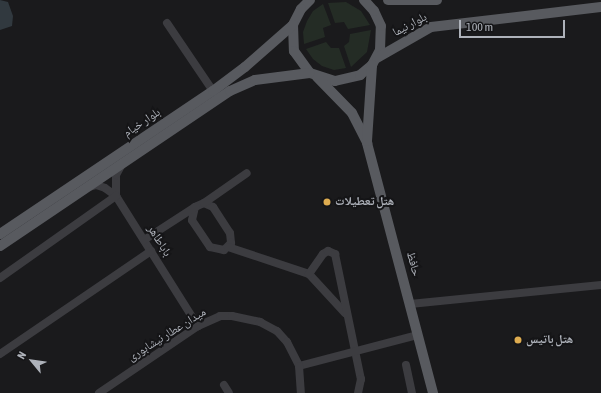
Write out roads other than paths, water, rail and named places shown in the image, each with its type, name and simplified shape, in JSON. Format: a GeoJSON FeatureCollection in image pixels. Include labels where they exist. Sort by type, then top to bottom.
{"type":"FeatureCollection","features":[{"type":"Feature","properties":{"kind":"main road"},"geometry":{"type":"LineString","coordinates":[[297,0],[294,51],[314,75],[352,113],[367,143]]}},
{"type":"Feature","properties":{"kind":"main road","name":"بلوار خیام"},"geometry":{"type":"LineString","coordinates":[[0,234],[213,91],[245,67],[295,21],[310,0]]}},
{"type":"Feature","properties":{"kind":"main road"},"geometry":{"type":"LineString","coordinates":[[364,0],[374,11],[381,26],[382,42],[374,61],[367,143]]}},
{"type":"Feature","properties":{"kind":"main road","name":"بلوار نیما"},"geometry":{"type":"LineString","coordinates":[[388,0],[436,0]]}},
{"type":"Feature","properties":{"kind":"main road","name":"بلوار نیما"},"geometry":{"type":"LineString","coordinates":[[314,75],[344,81],[360,75],[374,61],[431,26],[601,7]]}},
{"type":"Feature","properties":{"kind":"main road","name":"بلوار خیام"},"geometry":{"type":"LineString","coordinates":[[0,246],[230,91],[256,80],[314,75]]}},
{"type":"Feature","properties":{"kind":"main road","name":"حافظ"},"geometry":{"type":"LineString","coordinates":[[367,143],[433,393]]}},
{"type":"Feature","properties":{"kind":"street"},"geometry":{"type":"LineString","coordinates":[[167,23],[213,91]]}},
{"type":"Feature","properties":{"kind":"street"},"geometry":{"type":"LineString","coordinates":[[0,278],[116,196],[116,175],[122,164]]}},
{"type":"Feature","properties":{"kind":"street"},"geometry":{"type":"LineString","coordinates":[[144,240],[195,207],[204,203],[247,173]]}},
{"type":"Feature","properties":{"kind":"street","name":"باباطاهر"},"geometry":{"type":"LineString","coordinates":[[88,188],[96,185],[116,196],[198,326]]}},
{"type":"Feature","properties":{"kind":"street"},"geometry":{"type":"LineString","coordinates":[[204,203],[213,207],[230,233],[228,247]]}},
{"type":"Feature","properties":{"kind":"street"},"geometry":{"type":"LineString","coordinates":[[195,207],[192,220],[210,247],[219,251],[228,247],[309,274],[346,314]]}},
{"type":"Feature","properties":{"kind":"street"},"geometry":{"type":"LineString","coordinates":[[0,354],[151,251]]}},
{"type":"Feature","properties":{"kind":"street"},"geometry":{"type":"LineString","coordinates":[[309,274],[323,254],[328,251],[334,254],[361,379],[358,393]]}},
{"type":"Feature","properties":{"kind":"street"},"geometry":{"type":"LineString","coordinates":[[410,304],[601,286]]}},
{"type":"Feature","properties":{"kind":"street","name":"میدان عطار نیشابوری"},"geometry":{"type":"LineString","coordinates":[[99,393],[198,326],[220,316],[244,317],[260,322],[277,331],[288,342],[299,366],[301,393]]}},
{"type":"Feature","properties":{"kind":"street"},"geometry":{"type":"LineString","coordinates":[[299,366],[418,335]]}},
{"type":"Feature","properties":{"kind":"street"},"geometry":{"type":"LineString","coordinates":[[406,365],[412,393]]}},
{"type":"Feature","properties":{"kind":"street"},"geometry":{"type":"LineString","coordinates":[[224,385],[229,393]]}},
{"type":"Feature","properties":{"kind":"place","name":"هتل تعطیلات"},"geometry":{"type":"Point","coordinates":[327,202]}},
{"type":"Feature","properties":{"kind":"place","name":"هتل باتیس"},"geometry":{"type":"Point","coordinates":[518,340]}}]}
